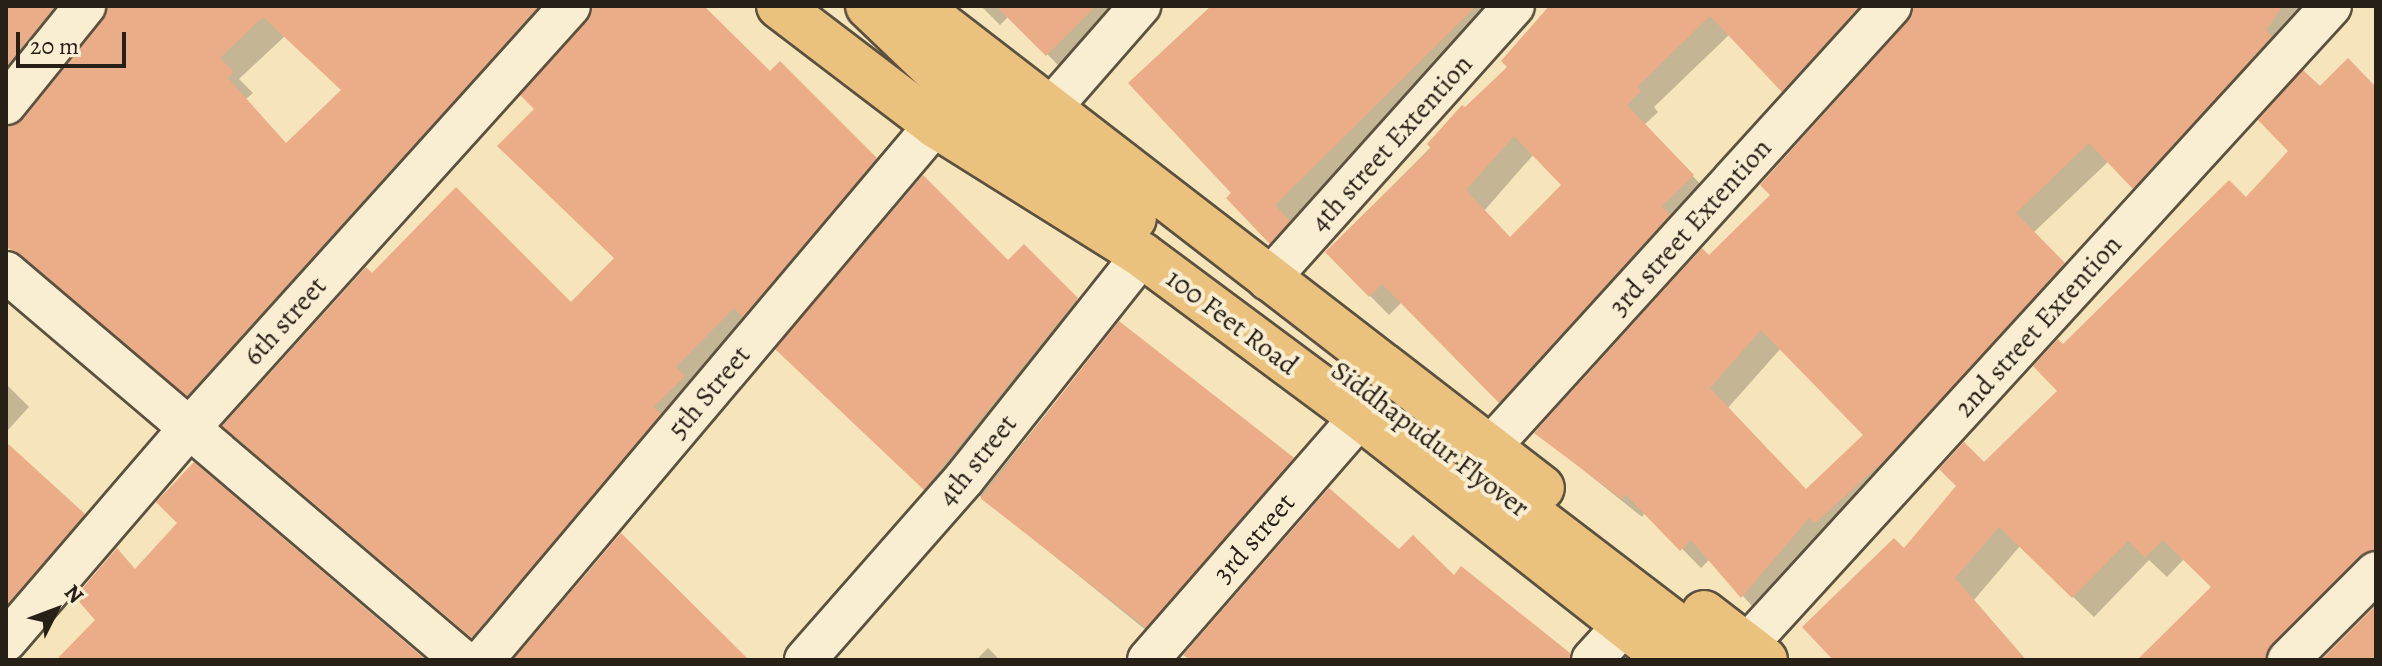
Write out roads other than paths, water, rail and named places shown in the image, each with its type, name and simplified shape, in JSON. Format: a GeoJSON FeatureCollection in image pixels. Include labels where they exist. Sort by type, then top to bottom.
{"type":"FeatureCollection","features":[{"type":"Feature","properties":{"kind":"main road","name":"100 Feet Road"},"geometry":{"type":"LineString","coordinates":[[779,6],[935,125],[1142,255],[1360,417],[1669,660]]}},
{"type":"Feature","properties":{"kind":"main road","name":"Siddhapudur Flyover"},"geometry":{"type":"LineString","coordinates":[[818,6],[875,51],[943,78]]}},
{"type":"Feature","properties":{"kind":"main road","name":"Siddhapudur Flyover"},"geometry":{"type":"LineString","coordinates":[[868,6],[943,78],[1741,656]]}},
{"type":"Feature","properties":{"kind":"main road","name":"100 Feet Road"},"geometry":{"type":"LineString","coordinates":[[917,6],[1048,111],[1490,447],[1741,656]]}},
{"type":"Feature","properties":{"kind":"street"},"geometry":{"type":"LineString","coordinates":[[6,104],[85,6]]}},
{"type":"Feature","properties":{"kind":"street","name":"6th street"},"geometry":{"type":"LineString","coordinates":[[6,641],[192,425],[570,6]]}},
{"type":"Feature","properties":{"kind":"street"},"geometry":{"type":"LineString","coordinates":[[1048,111],[1140,6]]}},
{"type":"Feature","properties":{"kind":"street","name":"4th street Extention"},"geometry":{"type":"LineString","coordinates":[[1268,280],[1514,6]]}},
{"type":"Feature","properties":{"kind":"street","name":"3rd street Extention"},"geometry":{"type":"LineString","coordinates":[[1490,447],[1891,6]]}},
{"type":"Feature","properties":{"kind":"street","name":"2nd street Extention"},"geometry":{"type":"LineString","coordinates":[[1741,656],[2331,6]]}},
{"type":"Feature","properties":{"kind":"street","name":"5th Street"},"geometry":{"type":"LineString","coordinates":[[483,660],[935,125]]}},
{"type":"Feature","properties":{"kind":"street","name":"4th street"},"geometry":{"type":"LineString","coordinates":[[805,660],[964,479],[1142,255]]}},
{"type":"Feature","properties":{"kind":"street"},"geometry":{"type":"LineString","coordinates":[[6,272],[192,425],[462,660]]}},
{"type":"Feature","properties":{"kind":"street","name":"3rd street"},"geometry":{"type":"LineString","coordinates":[[1148,660],[1360,417]]}},
{"type":"Feature","properties":{"kind":"street"},"geometry":{"type":"LineString","coordinates":[[2288,660],[2376,572]]}},
{"type":"Feature","properties":{"kind":"street"},"geometry":{"type":"LineString","coordinates":[[1592,660],[1624,625]]}}]}
